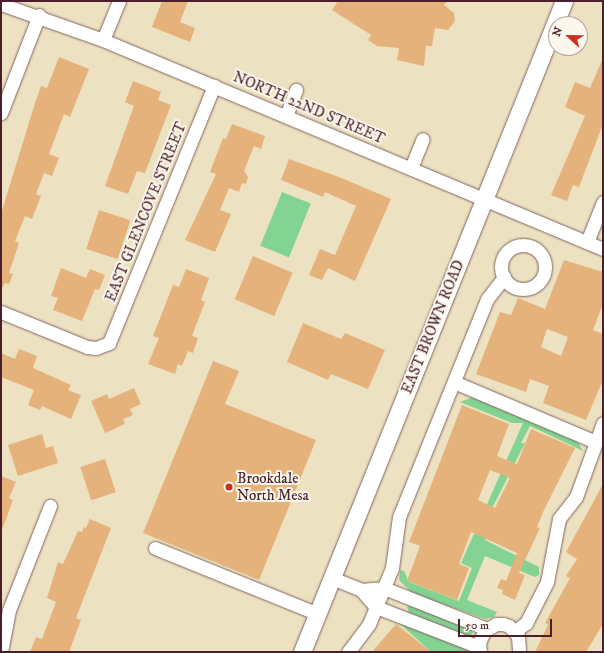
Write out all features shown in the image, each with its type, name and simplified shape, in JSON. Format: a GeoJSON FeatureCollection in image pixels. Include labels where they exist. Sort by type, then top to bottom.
{"type":"FeatureCollection","features":[{"type":"Feature","properties":{"kind":"main road","name":"EAST BROWN ROAD"},"geometry":{"type":"LineString","coordinates":[[302,652],[564,1]]}},
{"type":"Feature","properties":{"kind":"street"},"geometry":{"type":"LineString","coordinates":[[103,40],[119,1]]}},
{"type":"Feature","properties":{"kind":"street","name":"NORTH 22ND STREET"},"geometry":{"type":"LineString","coordinates":[[1,4],[39,15],[103,40],[603,249]]}},
{"type":"Feature","properties":{"kind":"street"},"geometry":{"type":"LineString","coordinates":[[1,113],[39,15]]}},
{"type":"Feature","properties":{"kind":"street","name":"EAST GLENCOVE STREET"},"geometry":{"type":"LineString","coordinates":[[1,312],[80,345],[103,347],[109,343],[116,330],[214,86]]}},
{"type":"Feature","properties":{"kind":"street"},"geometry":{"type":"LineString","coordinates":[[286,116],[296,90]]}},
{"type":"Feature","properties":{"kind":"street"},"geometry":{"type":"LineString","coordinates":[[411,168],[424,139]]}},
{"type":"Feature","properties":{"kind":"street"},"geometry":{"type":"LineString","coordinates":[[587,242],[603,202]]}},
{"type":"Feature","properties":{"kind":"street"},"geometry":{"type":"LineString","coordinates":[[348,652],[365,631],[384,588],[392,568],[399,517],[487,299],[504,277]]}},
{"type":"Feature","properties":{"kind":"street"},"geometry":{"type":"LineString","coordinates":[[454,382],[596,442]]}},
{"type":"Feature","properties":{"kind":"street"},"geometry":{"type":"LineString","coordinates":[[514,631],[526,622],[547,582],[559,519],[576,497],[603,423]]}},
{"type":"Feature","properties":{"kind":"street"},"geometry":{"type":"LineString","coordinates":[[1,652],[9,610],[50,506]]}},
{"type":"Feature","properties":{"kind":"street"},"geometry":{"type":"LineString","coordinates":[[155,548],[318,614]]}},
{"type":"Feature","properties":{"kind":"street"},"geometry":{"type":"LineString","coordinates":[[332,578],[361,590],[376,607],[479,649],[480,637],[487,629],[503,624],[514,631],[520,642],[519,652]]}},
{"type":"Feature","properties":{"kind":"street"},"geometry":{"type":"LineString","coordinates":[[361,590],[384,588],[487,629]]}},
{"type":"Feature","properties":{"kind":"green space"},"geometry":{"type":"Polygon","coordinates":[[[282,192],[311,204],[289,257],[260,246],[282,192]]]}},
{"type":"Feature","properties":{"kind":"green space"},"geometry":{"type":"Polygon","coordinates":[[[473,397],[527,417],[578,442],[583,451],[530,426],[521,443],[525,443],[485,522],[491,525],[485,540],[539,567],[539,575],[535,577],[485,556],[467,600],[497,612],[494,617],[485,619],[412,593],[399,580],[400,570],[404,571],[409,582],[459,601],[472,568],[461,563],[523,423],[512,423],[460,402],[473,397]]]}},
{"type":"Feature","properties":{"kind":"green space"},"geometry":{"type":"Polygon","coordinates":[[[412,605],[470,628],[473,634],[468,636],[409,613],[407,607],[412,605]]]}},
{"type":"Feature","properties":{"kind":"green space"},"geometry":{"type":"Polygon","coordinates":[[[397,621],[465,648],[471,652],[431,652],[397,621]]]}},
{"type":"Feature","properties":{"kind":"building"},"geometry":{"type":"Polygon","coordinates":[[[162,1],[188,1],[180,22],[195,28],[190,42],[152,27],[162,1]]]}},
{"type":"Feature","properties":{"kind":"building"},"geometry":{"type":"Polygon","coordinates":[[[338,1],[447,1],[444,5],[454,13],[455,21],[448,30],[435,28],[432,46],[426,46],[424,66],[397,60],[399,48],[377,46],[368,40],[371,35],[332,10],[338,1]]]}},
{"type":"Feature","properties":{"kind":"building"},"geometry":{"type":"Polygon","coordinates":[[[59,57],[89,69],[70,117],[64,114],[49,154],[59,158],[52,176],[44,173],[36,194],[41,196],[32,219],[25,216],[15,241],[19,243],[9,273],[13,274],[9,284],[5,283],[1,290],[1,214],[41,86],[47,88],[59,57]]]}},
{"type":"Feature","properties":{"kind":"building"},"geometry":{"type":"Polygon","coordinates":[[[603,58],[603,124],[579,187],[573,185],[567,201],[551,195],[585,116],[565,107],[575,82],[590,88],[603,58]]]}},
{"type":"Feature","properties":{"kind":"building"},"geometry":{"type":"Polygon","coordinates":[[[133,81],[161,92],[158,100],[171,105],[145,173],[137,171],[128,194],[105,186],[134,106],[125,102],[133,81]]]}},
{"type":"Feature","properties":{"kind":"building"},"geometry":{"type":"Polygon","coordinates":[[[232,124],[265,136],[261,149],[254,146],[244,171],[248,177],[246,184],[242,183],[239,192],[229,188],[220,210],[231,214],[215,252],[185,240],[216,174],[210,172],[223,138],[226,139],[232,124]]]}},
{"type":"Feature","properties":{"kind":"building"},"geometry":{"type":"Polygon","coordinates":[[[289,159],[339,177],[391,199],[355,281],[328,268],[322,280],[309,275],[320,249],[335,255],[356,206],[325,192],[323,197],[281,180],[289,159]]]}},
{"type":"Feature","properties":{"kind":"building"},"geometry":{"type":"Polygon","coordinates":[[[99,210],[130,220],[118,259],[86,249],[99,210]]]}},
{"type":"Feature","properties":{"kind":"building"},"geometry":{"type":"Polygon","coordinates":[[[253,256],[293,273],[274,316],[235,299],[253,256]]]}},
{"type":"Feature","properties":{"kind":"building"},"geometry":{"type":"Polygon","coordinates":[[[564,260],[603,272],[603,304],[593,330],[603,334],[603,380],[586,420],[543,403],[549,386],[530,379],[526,392],[476,374],[500,312],[511,315],[518,298],[545,309],[564,260]],[[547,329],[541,347],[561,356],[568,337],[547,329]]]}},
{"type":"Feature","properties":{"kind":"building"},"geometry":{"type":"Polygon","coordinates":[[[61,268],[86,278],[90,269],[105,275],[99,290],[95,289],[82,321],[53,310],[58,298],[51,296],[61,268]]]}},
{"type":"Feature","properties":{"kind":"building"},"geometry":{"type":"Polygon","coordinates":[[[186,269],[209,278],[201,300],[205,302],[192,336],[198,338],[193,353],[188,351],[182,366],[178,364],[175,374],[148,364],[159,338],[153,336],[173,285],[179,287],[186,269]]]}},
{"type":"Feature","properties":{"kind":"building"},"geometry":{"type":"Polygon","coordinates":[[[303,323],[341,339],[345,333],[385,350],[368,389],[331,374],[328,380],[287,362],[303,323]]]}},
{"type":"Feature","properties":{"kind":"building"},"geometry":{"type":"Polygon","coordinates":[[[19,349],[37,356],[33,368],[71,385],[68,390],[81,395],[71,419],[42,406],[40,410],[28,405],[34,390],[1,377],[1,353],[15,359],[19,349]]]}},
{"type":"Feature","properties":{"kind":"building","name":"Brookdale North Mesa"},"geometry":{"type":"Polygon","coordinates":[[[213,361],[239,371],[225,404],[316,440],[259,580],[143,533],[213,361]]]}},
{"type":"Feature","properties":{"kind":"building"},"geometry":{"type":"Polygon","coordinates":[[[134,388],[141,404],[130,409],[133,415],[123,419],[125,424],[105,433],[91,401],[107,394],[109,399],[134,388]]]}},
{"type":"Feature","properties":{"kind":"building"},"geometry":{"type":"Polygon","coordinates":[[[462,405],[509,424],[497,456],[517,464],[531,429],[575,448],[537,527],[540,528],[519,573],[525,575],[515,600],[502,594],[503,590],[497,588],[501,579],[506,581],[517,553],[471,532],[459,564],[469,568],[457,600],[407,581],[420,546],[409,542],[462,405]],[[490,470],[478,500],[495,508],[510,478],[490,470]]]}},
{"type":"Feature","properties":{"kind":"building"},"geometry":{"type":"Polygon","coordinates":[[[42,434],[46,448],[53,446],[58,463],[18,476],[8,445],[42,434]]]}},
{"type":"Feature","properties":{"kind":"building"},"geometry":{"type":"Polygon","coordinates":[[[105,459],[116,492],[91,500],[80,467],[105,459]]]}},
{"type":"Feature","properties":{"kind":"building"},"geometry":{"type":"Polygon","coordinates":[[[1,476],[16,482],[9,498],[13,500],[2,530],[1,476]]]}},
{"type":"Feature","properties":{"kind":"building"},"geometry":{"type":"Polygon","coordinates":[[[603,484],[603,624],[586,652],[535,652],[548,625],[545,623],[570,578],[566,576],[577,559],[566,552],[603,484]]]}},
{"type":"Feature","properties":{"kind":"building"},"geometry":{"type":"Polygon","coordinates":[[[90,519],[111,528],[76,618],[81,620],[69,652],[30,652],[36,637],[42,639],[56,602],[47,598],[58,562],[63,564],[78,531],[82,532],[84,527],[86,528],[90,519]]]}},
{"type":"Feature","properties":{"kind":"building"},"geometry":{"type":"Polygon","coordinates":[[[396,624],[431,652],[372,652],[396,624]]]}},
{"type":"Feature","properties":{"kind":"place","name":"Brookdale North Mesa"},"geometry":{"type":"Point","coordinates":[229,487]}}]}
